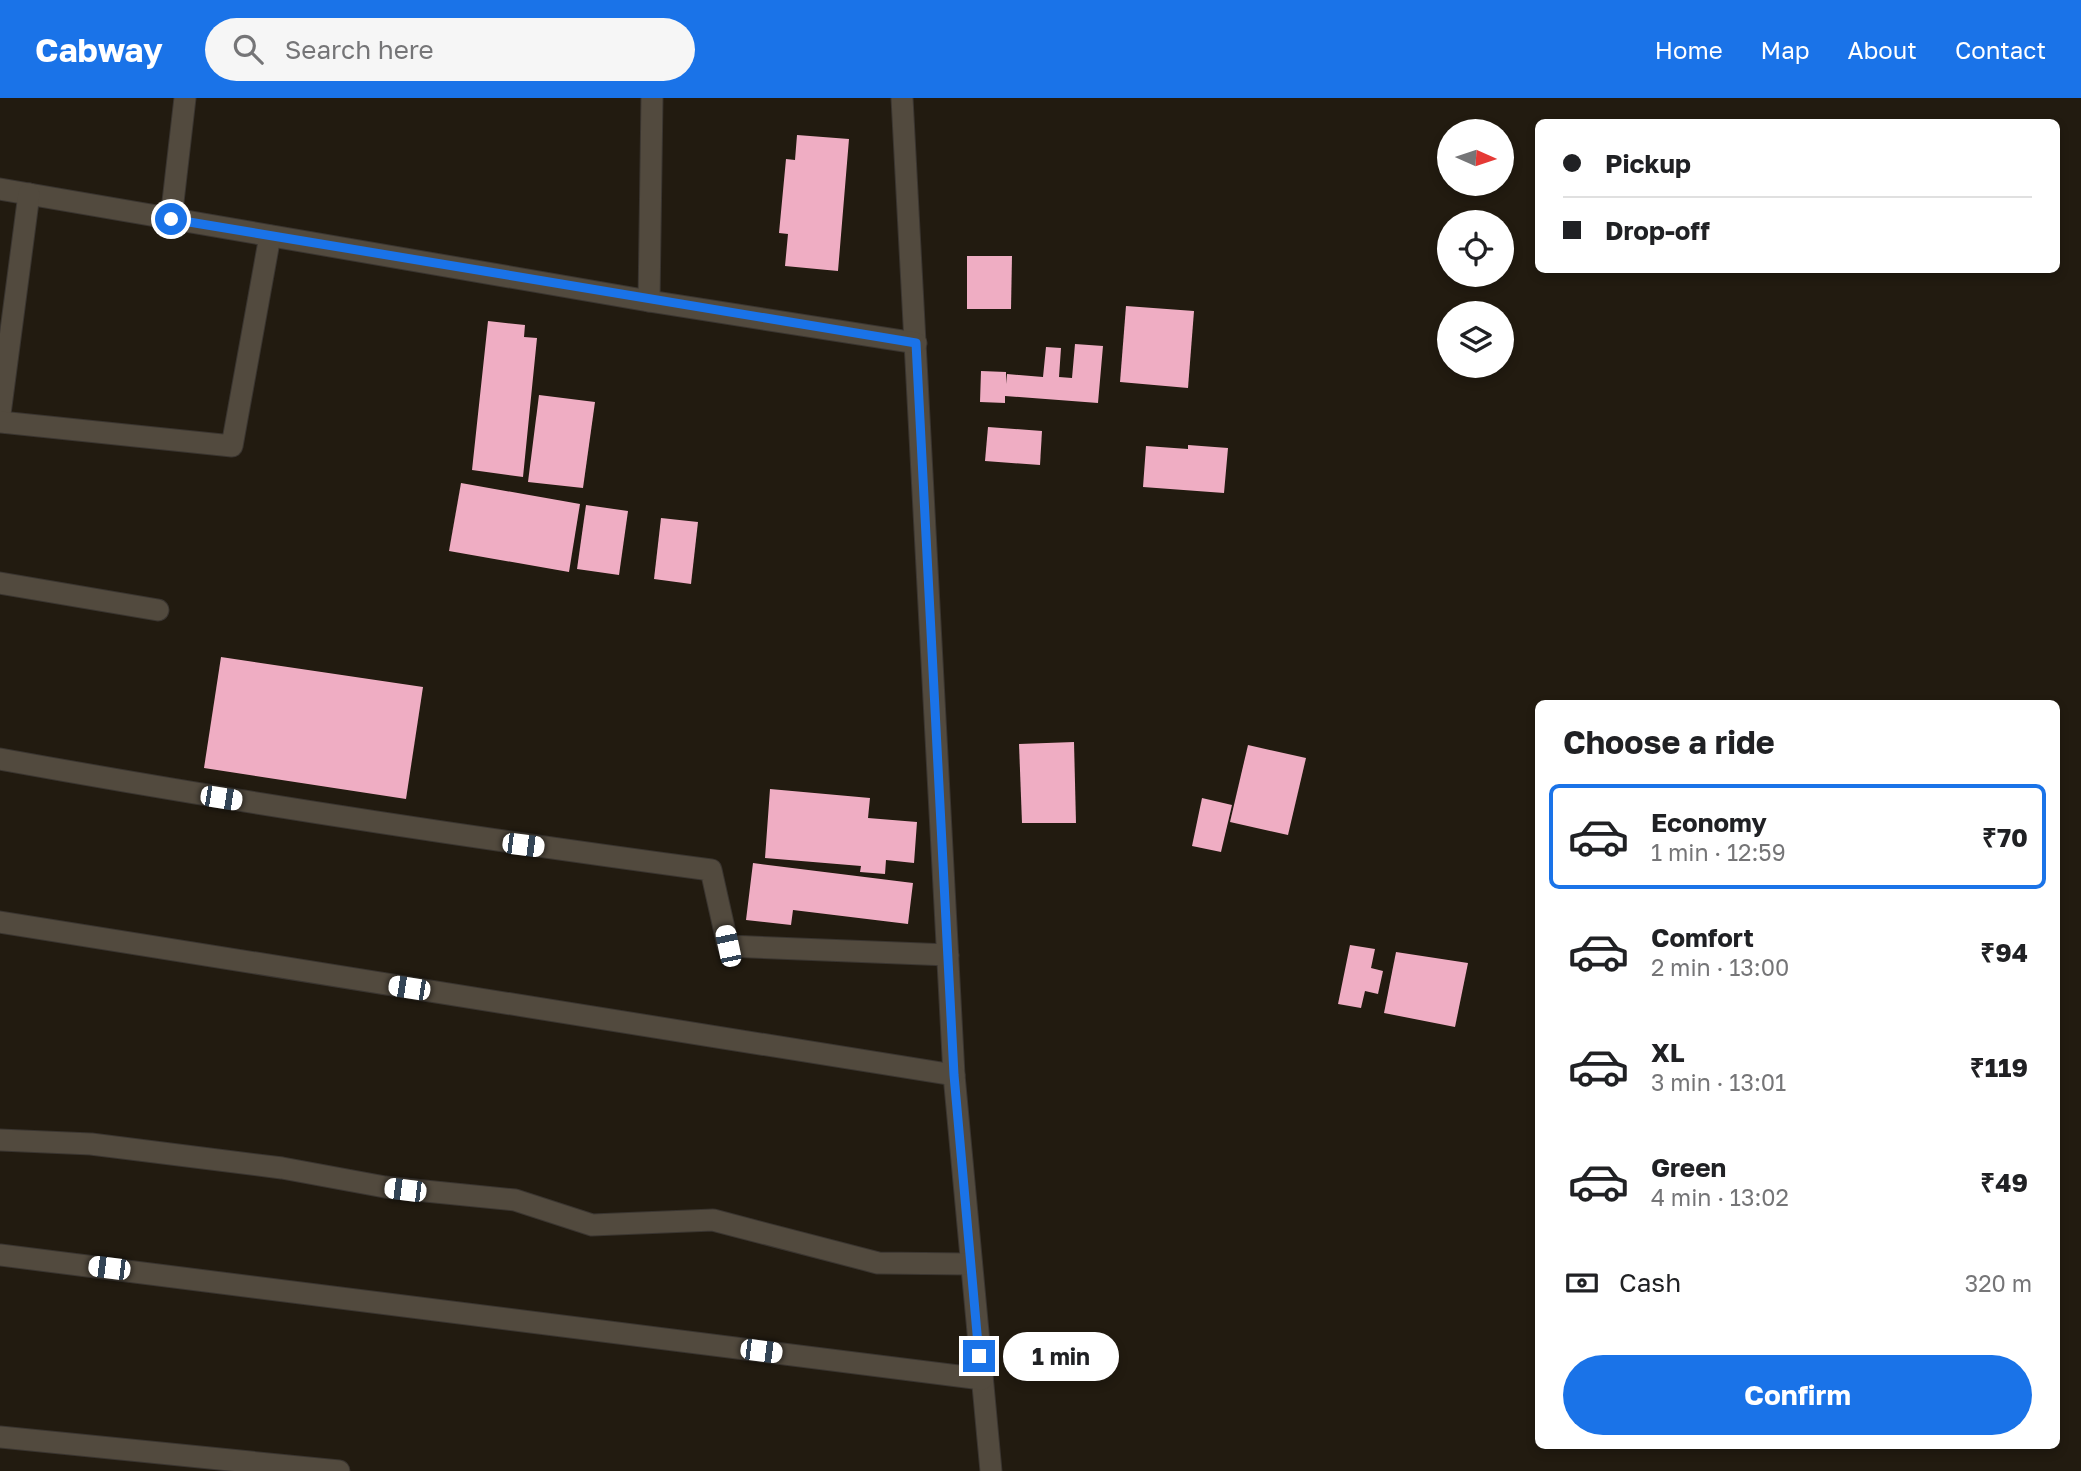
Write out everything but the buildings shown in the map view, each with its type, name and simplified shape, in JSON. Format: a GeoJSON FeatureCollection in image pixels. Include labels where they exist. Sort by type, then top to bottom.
{"type":"FeatureCollection","features":[{"type":"Feature","properties":{"kind":"street"},"geometry":{"type":"LineString","coordinates":[[171,219],[185,98]]}},
{"type":"Feature","properties":{"kind":"street"},"geometry":{"type":"LineString","coordinates":[[649,301],[652,98]]}},
{"type":"Feature","properties":{"kind":"street"},"geometry":{"type":"LineString","coordinates":[[902,98],[954,1075],[969,1264],[990,1471]]}},
{"type":"Feature","properties":{"kind":"street"},"geometry":{"type":"LineString","coordinates":[[0,189],[649,301],[916,343]]}},
{"type":"Feature","properties":{"kind":"street"},"geometry":{"type":"LineString","coordinates":[[0,414],[29,194]]}},
{"type":"Feature","properties":{"kind":"street"},"geometry":{"type":"LineString","coordinates":[[0,422],[232,446],[271,236]]}},
{"type":"Feature","properties":{"kind":"street"},"geometry":{"type":"LineString","coordinates":[[0,583],[158,610]]}},
{"type":"Feature","properties":{"kind":"street"},"geometry":{"type":"LineString","coordinates":[[0,759],[193,794],[496,841],[711,870],[728,946],[948,955]]}},
{"type":"Feature","properties":{"kind":"street"},"geometry":{"type":"LineString","coordinates":[[0,922],[954,1075]]}},
{"type":"Feature","properties":{"kind":"street"},"geometry":{"type":"LineString","coordinates":[[0,1140],[91,1144],[282,1168],[385,1187],[515,1200],[592,1225],[713,1220],[878,1263],[969,1264]]}},
{"type":"Feature","properties":{"kind":"street"},"geometry":{"type":"LineString","coordinates":[[0,1255],[982,1380]]}},
{"type":"Feature","properties":{"kind":"street"},"geometry":{"type":"LineString","coordinates":[[0,1437],[339,1471]]}},
{"type":"Feature","properties":{"kind":"route"},"geometry":{"type":"LineString","coordinates":[[171,219],[649,301],[916,343],[954,1075],[979,1356]]}}]}
